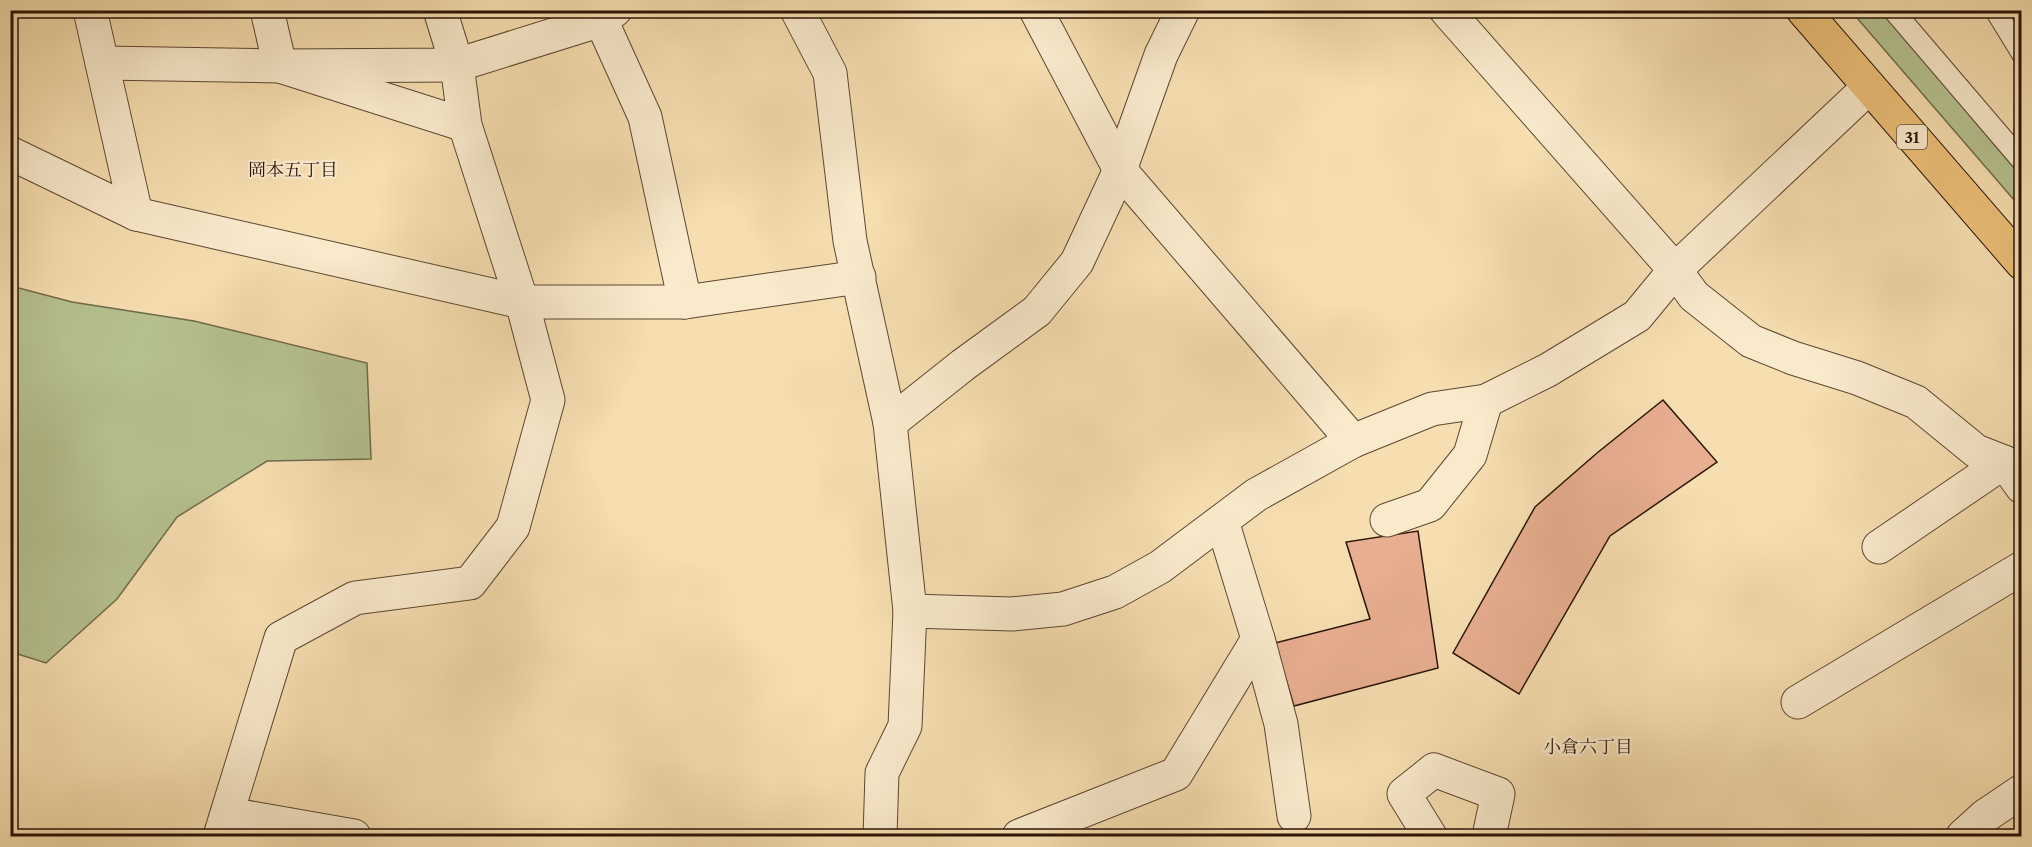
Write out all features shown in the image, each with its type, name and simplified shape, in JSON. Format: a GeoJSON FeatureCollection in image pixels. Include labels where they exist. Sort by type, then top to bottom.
{"type":"FeatureCollection","features":[{"type":"Feature","properties":{"kind":"main road","name":"31"},"geometry":{"type":"LineString","coordinates":[[1803,10],[2022,263]]}},
{"type":"Feature","properties":{"kind":"street"},"geometry":{"type":"LineString","coordinates":[[90,10],[135,214]]}},
{"type":"Feature","properties":{"kind":"street"},"geometry":{"type":"LineString","coordinates":[[267,10],[280,66]]}},
{"type":"Feature","properties":{"kind":"street"},"geometry":{"type":"LineString","coordinates":[[354,837],[224,825],[281,638],[355,598],[470,583],[513,527],[548,400],[522,302],[465,125],[457,65],[440,10]]}},
{"type":"Feature","properties":{"kind":"street"},"geometry":{"type":"LineString","coordinates":[[796,10],[830,74],[850,241],[890,423],[910,611],[905,726],[882,773],[880,837]]}},
{"type":"Feature","properties":{"kind":"street"},"geometry":{"type":"LineString","coordinates":[[1036,10],[1119,170],[1353,441]]}},
{"type":"Feature","properties":{"kind":"street"},"geometry":{"type":"LineString","coordinates":[[890,423],[1037,310],[1077,262],[1119,170],[1161,55],[1183,10]]}},
{"type":"Feature","properties":{"kind":"street"},"geometry":{"type":"LineString","coordinates":[[1446,10],[1675,270],[1694,296],[1751,341],[1793,358],[1857,378],[1916,402],[1976,451],[2013,475],[1879,546]]}},
{"type":"Feature","properties":{"kind":"street"},"geometry":{"type":"LineString","coordinates":[[102,63],[280,66],[457,65],[608,15],[645,117],[685,302]]}},
{"type":"Feature","properties":{"kind":"street"},"geometry":{"type":"LineString","coordinates":[[280,66],[465,125]]}},
{"type":"Feature","properties":{"kind":"street"},"geometry":{"type":"LineString","coordinates":[[910,611],[1012,614],[1063,609],[1115,592],[1160,567],[1256,495],[1353,441],[1432,409],[1486,401],[1548,370],[1637,316],[1675,270],[1869,87]]}},
{"type":"Feature","properties":{"kind":"street"},"geometry":{"type":"LineString","coordinates":[[10,153],[135,214],[522,302],[685,302],[859,277]]}},
{"type":"Feature","properties":{"kind":"street"},"geometry":{"type":"LineString","coordinates":[[1387,520],[1430,505],[1470,455],[1486,401]]}},
{"type":"Feature","properties":{"kind":"street"},"geometry":{"type":"LineString","coordinates":[[1222,521],[1281,724],[1294,816]]}},
{"type":"Feature","properties":{"kind":"street"},"geometry":{"type":"LineString","coordinates":[[1798,702],[2022,568]]}},
{"type":"Feature","properties":{"kind":"street"},"geometry":{"type":"LineString","coordinates":[[1019,837],[1176,774],[1258,639]]}},
{"type":"Feature","properties":{"kind":"street"},"geometry":{"type":"LineString","coordinates":[[1430,837],[1404,794],[1434,770],[1498,794],[1489,837]]}},
{"type":"Feature","properties":{"kind":"street"},"geometry":{"type":"LineString","coordinates":[[1963,837],[1985,816],[2022,791]]}},
{"type":"Feature","properties":{"kind":"lane"},"geometry":{"type":"LineString","coordinates":[[1893,10],[2022,161]]}},
{"type":"Feature","properties":{"kind":"lane"},"geometry":{"type":"LineString","coordinates":[[1995,10],[2022,54]]}},
{"type":"Feature","properties":{"kind":"green space"},"geometry":{"type":"Polygon","coordinates":[[[1851,11],[1882,11],[2021,176],[2021,208],[1851,11]]]}},
{"type":"Feature","properties":{"kind":"green space"},"geometry":{"type":"Polygon","coordinates":[[[11,286],[72,302],[194,321],[367,363],[371,459],[267,461],[177,517],[117,599],[46,663],[11,652],[11,286]]]}},
{"type":"Feature","properties":{"kind":"building"},"geometry":{"type":"Polygon","coordinates":[[[1663,400],[1717,462],[1610,536],[1519,694],[1453,653],[1535,507],[1663,400]]]}},
{"type":"Feature","properties":{"kind":"building"},"geometry":{"type":"Polygon","coordinates":[[[1418,531],[1438,668],[1294,706],[1275,643],[1370,619],[1346,542],[1418,531]]]}},
{"type":"Feature","properties":{"kind":"district","name":"岡本五丁目"},"geometry":{"type":"Point","coordinates":[293,170]}},
{"type":"Feature","properties":{"kind":"district","name":"小倉六丁目"},"geometry":{"type":"Point","coordinates":[1588,747]}}]}
